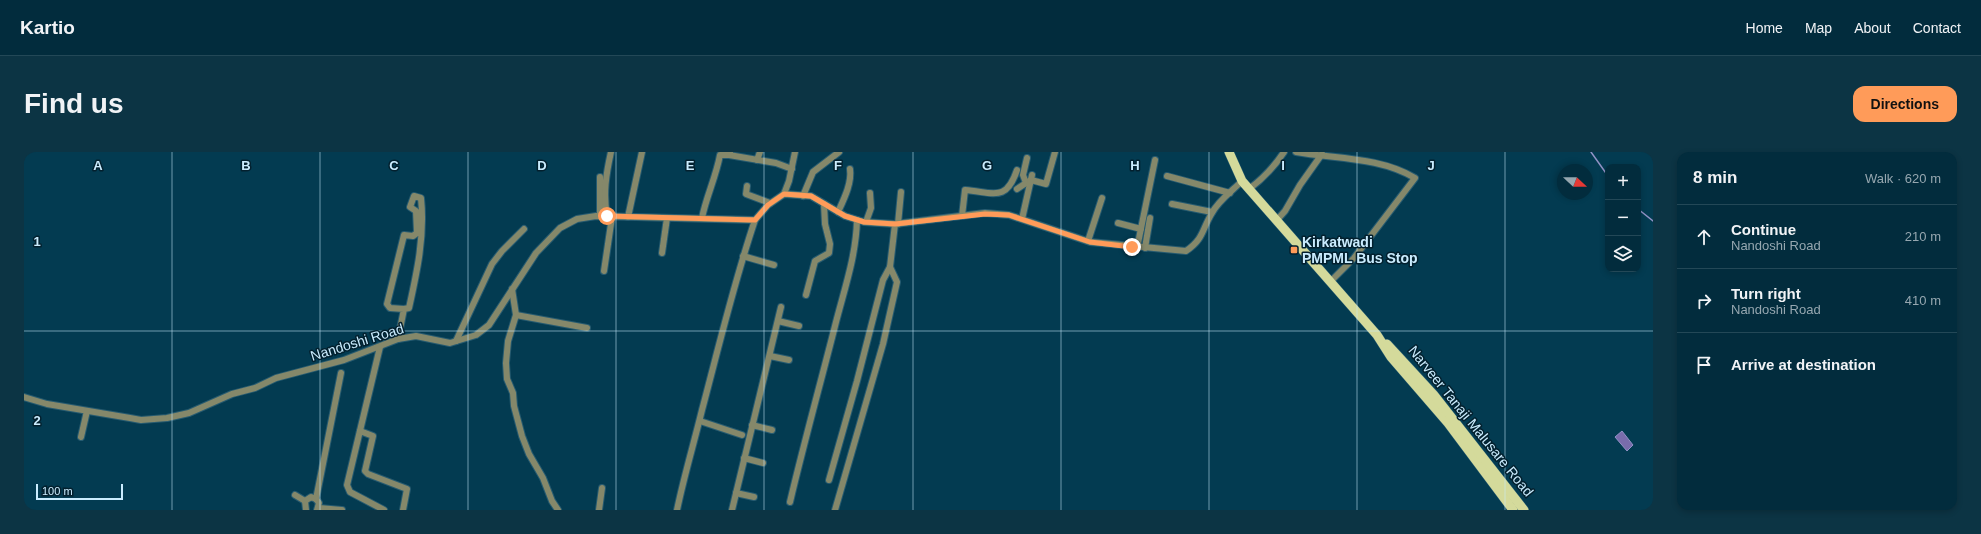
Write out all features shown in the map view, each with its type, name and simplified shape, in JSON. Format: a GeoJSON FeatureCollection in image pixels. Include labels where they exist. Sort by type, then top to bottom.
{"type":"FeatureCollection","features":[{"type":"Feature","properties":{"kind":"main road","name":"Narveer Tanaji Malusare Road"},"geometry":{"type":"LineString","coordinates":[[1229,152],[1242,181],[1377,335],[1396,352],[1434,395],[1524,510]]}},
{"type":"Feature","properties":{"kind":"main road","name":"Narveer Tanaji Malusare Road"},"geometry":{"type":"LineString","coordinates":[[1377,335],[1391,357],[1448,423],[1513,510]]}},
{"type":"Feature","properties":{"kind":"street"},"geometry":{"type":"LineString","coordinates":[[604,271],[609,216],[604,201],[605,179],[611,152]]}},
{"type":"Feature","properties":{"kind":"street"},"geometry":{"type":"LineString","coordinates":[[628,217],[642,152]]}},
{"type":"Feature","properties":{"kind":"street"},"geometry":{"type":"LineString","coordinates":[[757,160],[760,152]]}},
{"type":"Feature","properties":{"kind":"street"},"geometry":{"type":"LineString","coordinates":[[784,194],[792,169],[795,152]]}},
{"type":"Feature","properties":{"kind":"street"},"geometry":{"type":"LineString","coordinates":[[803,196],[813,172],[839,152]]}},
{"type":"Feature","properties":{"kind":"street"},"geometry":{"type":"LineString","coordinates":[[1027,175],[1046,184],[1055,152]]}},
{"type":"Feature","properties":{"kind":"street"},"geometry":{"type":"LineString","coordinates":[[1249,189],[1272,169],[1284,152]]}},
{"type":"Feature","properties":{"kind":"street"},"geometry":{"type":"LineString","coordinates":[[1296,152],[1348,157],[1400,169],[1416,178],[1354,258],[1331,281]]}},
{"type":"Feature","properties":{"kind":"street"},"geometry":{"type":"LineString","coordinates":[[702,218],[718,169],[720,155],[729,154],[776,163],[792,169]]}},
{"type":"Feature","properties":{"kind":"street"},"geometry":{"type":"LineString","coordinates":[[1276,221],[1285,211],[1300,185],[1322,154]]}},
{"type":"Feature","properties":{"kind":"street"},"geometry":{"type":"LineString","coordinates":[[1022,219],[1028,158]]}},
{"type":"Feature","properties":{"kind":"street"},"geometry":{"type":"LineString","coordinates":[[1137,248],[1155,160]]}},
{"type":"Feature","properties":{"kind":"street"},"geometry":{"type":"LineString","coordinates":[[838,212],[848,190],[851,175],[850,169]]}},
{"type":"Feature","properties":{"kind":"street"},"geometry":{"type":"LineString","coordinates":[[1017,189],[1027,175]]}},
{"type":"Feature","properties":{"kind":"street"},"geometry":{"type":"LineString","coordinates":[[962,216],[965,190],[995,194],[1002,192],[1027,175]]}},
{"type":"Feature","properties":{"kind":"street"},"geometry":{"type":"LineString","coordinates":[[1167,176],[1230,193]]}},
{"type":"Feature","properties":{"kind":"street"},"geometry":{"type":"LineString","coordinates":[[600,177],[600,216]]}},
{"type":"Feature","properties":{"kind":"street"},"geometry":{"type":"LineString","coordinates":[[677,510],[683,480],[700,421],[726,314],[755,220],[770,203],[784,194],[811,196],[838,212],[866,222],[897,224],[962,216],[993,214],[1009,215],[1088,241],[1137,248],[1186,251],[1195,245],[1202,235],[1212,212],[1242,181]]}},
{"type":"Feature","properties":{"kind":"street"},"geometry":{"type":"LineString","coordinates":[[747,186],[746,194],[770,203]]}},
{"type":"Feature","properties":{"kind":"street"},"geometry":{"type":"LineString","coordinates":[[829,480],[864,354],[882,280],[890,267],[901,192]]}},
{"type":"Feature","properties":{"kind":"street"},"geometry":{"type":"LineString","coordinates":[[866,222],[871,208],[870,193]]}},
{"type":"Feature","properties":{"kind":"street"},"geometry":{"type":"LineString","coordinates":[[414,196],[421,198],[423,232],[409,308],[404,309],[390,308],[387,304],[404,235],[413,236],[416,233],[416,211],[410,208],[414,196]]}},
{"type":"Feature","properties":{"kind":"street"},"geometry":{"type":"LineString","coordinates":[[1088,241],[1102,198]]}},
{"type":"Feature","properties":{"kind":"street"},"geometry":{"type":"LineString","coordinates":[[806,295],[815,260],[829,253],[830,244],[825,224],[824,204]]}},
{"type":"Feature","properties":{"kind":"street"},"geometry":{"type":"LineString","coordinates":[[1172,204],[1212,212]]}},
{"type":"Feature","properties":{"kind":"street","name":"Nandoshi Road"},"geometry":{"type":"LineString","coordinates":[[24,397],[47,404],[142,420],[175,417],[189,413],[224,397],[255,388],[276,378],[344,360],[398,339],[416,336],[450,342],[476,335],[489,325],[536,253],[560,228],[577,219],[609,216],[755,220]]}},
{"type":"Feature","properties":{"kind":"street"},"geometry":{"type":"LineString","coordinates":[[662,253],[667,218]]}},
{"type":"Feature","properties":{"kind":"street"},"geometry":{"type":"LineString","coordinates":[[1145,248],[1150,218]]}},
{"type":"Feature","properties":{"kind":"street"},"geometry":{"type":"LineString","coordinates":[[790,502],[808,425],[819,390],[851,270],[857,220]]}},
{"type":"Feature","properties":{"kind":"street"},"geometry":{"type":"LineString","coordinates":[[1118,223],[1142,229]]}},
{"type":"Feature","properties":{"kind":"street"},"geometry":{"type":"LineString","coordinates":[[456,341],[492,264],[502,251],[524,229]]}},
{"type":"Feature","properties":{"kind":"street"},"geometry":{"type":"LineString","coordinates":[[743,256],[774,265]]}},
{"type":"Feature","properties":{"kind":"street"},"geometry":{"type":"LineString","coordinates":[[835,510],[883,344],[897,282],[890,267]]}},
{"type":"Feature","properties":{"kind":"street"},"geometry":{"type":"LineString","coordinates":[[512,289],[516,315],[508,340],[506,363],[507,379],[513,393],[514,406],[522,436],[529,454],[543,478],[552,501],[558,510]]}},
{"type":"Feature","properties":{"kind":"street"},"geometry":{"type":"LineString","coordinates":[[732,510],[781,307]]}},
{"type":"Feature","properties":{"kind":"street"},"geometry":{"type":"LineString","coordinates":[[398,339],[404,309]]}},
{"type":"Feature","properties":{"kind":"street"},"geometry":{"type":"LineString","coordinates":[[516,315],[587,328]]}},
{"type":"Feature","properties":{"kind":"street"},"geometry":{"type":"LineString","coordinates":[[778,321],[799,326]]}},
{"type":"Feature","properties":{"kind":"street"},"geometry":{"type":"LineString","coordinates":[[380,347],[347,489],[384,510]]}},
{"type":"Feature","properties":{"kind":"street"},"geometry":{"type":"LineString","coordinates":[[770,356],[789,360]]}},
{"type":"Feature","properties":{"kind":"street"},"geometry":{"type":"LineString","coordinates":[[341,373],[316,499],[319,502],[318,509],[342,510]]}},
{"type":"Feature","properties":{"kind":"street"},"geometry":{"type":"LineString","coordinates":[[81,437],[87,411]]}},
{"type":"Feature","properties":{"kind":"street"},"geometry":{"type":"LineString","coordinates":[[700,421],[742,435]]}},
{"type":"Feature","properties":{"kind":"street"},"geometry":{"type":"LineString","coordinates":[[752,425],[772,430]]}},
{"type":"Feature","properties":{"kind":"street"},"geometry":{"type":"LineString","coordinates":[[360,431],[373,436],[365,471],[368,474],[407,489],[403,510]]}},
{"type":"Feature","properties":{"kind":"street"},"geometry":{"type":"LineString","coordinates":[[744,458],[763,463]]}},
{"type":"Feature","properties":{"kind":"street"},"geometry":{"type":"LineString","coordinates":[[599,510],[602,488]]}},
{"type":"Feature","properties":{"kind":"street"},"geometry":{"type":"LineString","coordinates":[[736,493],[754,497]]}},
{"type":"Feature","properties":{"kind":"street"},"geometry":{"type":"LineString","coordinates":[[295,496],[305,501]]}},
{"type":"Feature","properties":{"kind":"street"},"geometry":{"type":"LineString","coordinates":[[305,501],[311,497],[316,499]]}},
{"type":"Feature","properties":{"kind":"street"},"geometry":{"type":"LineString","coordinates":[[305,501],[306,510]]}},
{"type":"Feature","properties":{"kind":"shaded area"},"geometry":{"type":"Polygon","coordinates":[[[1622,431],[1633,445],[1627,451],[1615,437],[1622,431]]]}},
{"type":"Feature","properties":{"kind":"waterway"},"geometry":{"type":"LineString","coordinates":[[1591,152],[1605,172]]}},
{"type":"Feature","properties":{"kind":"waterway"},"geometry":{"type":"LineString","coordinates":[[1641,211],[1653,221]]}},
{"type":"Feature","properties":{"kind":"place","name":"Kirkatwadi PMPML Bus Stop"},"geometry":{"type":"Point","coordinates":[1294,250]}},
{"type":"Feature","properties":{"kind":"route"},"geometry":{"type":"LineString","coordinates":[[607,216],[755,220],[768,205],[784,194],[811,196],[845,216],[864,222],[895,224],[985,214],[1009,215],[1090,242],[1132,247]]}}]}
